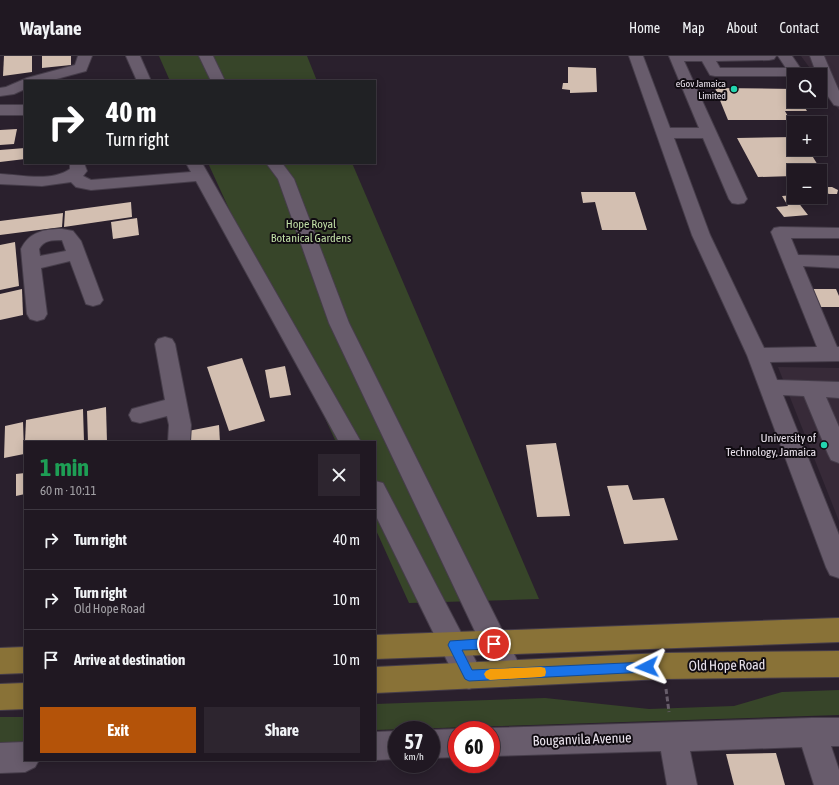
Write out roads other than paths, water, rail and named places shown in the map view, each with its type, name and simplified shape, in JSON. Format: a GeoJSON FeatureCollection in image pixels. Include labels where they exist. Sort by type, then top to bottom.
{"type":"FeatureCollection","features":[{"type":"Feature","properties":{"kind":"main road"},"geometry":{"type":"LineString","coordinates":[[376,647],[494,644],[839,630]]}},
{"type":"Feature","properties":{"kind":"main road"},"geometry":{"type":"LineString","coordinates":[[0,661],[24,660]]}},
{"type":"Feature","properties":{"kind":"main road","name":"Old Hope Road"},"geometry":{"type":"LineString","coordinates":[[376,680],[662,666],[839,664]]}},
{"type":"Feature","properties":{"kind":"main road"},"geometry":{"type":"LineString","coordinates":[[0,697],[24,696]]}},
{"type":"Feature","properties":{"kind":"street"},"geometry":{"type":"LineString","coordinates":[[36,80],[81,68],[85,56]]}},
{"type":"Feature","properties":{"kind":"street"},"geometry":{"type":"LineString","coordinates":[[133,56],[144,80]]}},
{"type":"Feature","properties":{"kind":"street"},"geometry":{"type":"LineString","coordinates":[[206,56],[218,80]]}},
{"type":"Feature","properties":{"kind":"street"},"geometry":{"type":"LineString","coordinates":[[636,56],[701,235],[757,355],[839,568]]}},
{"type":"Feature","properties":{"kind":"street"},"geometry":{"type":"LineString","coordinates":[[707,56],[715,72],[796,72],[785,56]]}},
{"type":"Feature","properties":{"kind":"street"},"geometry":{"type":"LineString","coordinates":[[738,198],[675,57],[769,56]]}},
{"type":"Feature","properties":{"kind":"street"},"geometry":{"type":"LineString","coordinates":[[824,61],[830,89],[839,102]]}},
{"type":"Feature","properties":{"kind":"street"},"geometry":{"type":"LineString","coordinates":[[0,92],[10,91],[24,84]]}},
{"type":"Feature","properties":{"kind":"street"},"geometry":{"type":"LineString","coordinates":[[0,110],[24,110]]}},
{"type":"Feature","properties":{"kind":"street"},"geometry":{"type":"LineString","coordinates":[[664,133],[708,133]]}},
{"type":"Feature","properties":{"kind":"street"},"geometry":{"type":"LineString","coordinates":[[275,164],[286,179],[339,323],[509,674]]}},
{"type":"Feature","properties":{"kind":"street"},"geometry":{"type":"LineString","coordinates":[[0,179],[60,180],[75,170],[82,183],[92,185],[198,170],[349,441]]}},
{"type":"Feature","properties":{"kind":"street"},"geometry":{"type":"LineString","coordinates":[[757,355],[835,354],[791,260],[780,232],[839,233]]}},
{"type":"Feature","properties":{"kind":"street"},"geometry":{"type":"LineString","coordinates":[[38,314],[30,249],[32,242],[40,237],[56,234],[67,235],[72,241],[93,300]]}},
{"type":"Feature","properties":{"kind":"street"},"geometry":{"type":"LineString","coordinates":[[32,264],[77,254]]}},
{"type":"Feature","properties":{"kind":"street"},"geometry":{"type":"LineString","coordinates":[[791,260],[839,262]]}},
{"type":"Feature","properties":{"kind":"street"},"geometry":{"type":"LineString","coordinates":[[165,344],[180,425],[179,441]]}},
{"type":"Feature","properties":{"kind":"street"},"geometry":{"type":"LineString","coordinates":[[769,387],[839,390]]}},
{"type":"Feature","properties":{"kind":"street"},"geometry":{"type":"LineString","coordinates":[[812,389],[839,454]]}},
{"type":"Feature","properties":{"kind":"street"},"geometry":{"type":"LineString","coordinates":[[140,415],[177,405]]}},
{"type":"Feature","properties":{"kind":"street"},"geometry":{"type":"LineString","coordinates":[[376,492],[469,676]]}},
{"type":"Feature","properties":{"kind":"street"},"geometry":{"type":"LineString","coordinates":[[825,732],[829,785]]}},
{"type":"Feature","properties":{"kind":"street","name":"Bouganvila Avenue"},"geometry":{"type":"LineString","coordinates":[[500,742],[825,732]]}},
{"type":"Feature","properties":{"kind":"street"},"geometry":{"type":"LineString","coordinates":[[673,736],[682,785]]}},
{"type":"Feature","properties":{"kind":"street"},"geometry":{"type":"LineString","coordinates":[[376,746],[388,745]]}},
{"type":"Feature","properties":{"kind":"street"},"geometry":{"type":"LineString","coordinates":[[0,758],[24,757]]}},
{"type":"Feature","properties":{"kind":"place","name":"eGov Jamaica Limited"},"geometry":{"type":"Point","coordinates":[734,89]}},
{"type":"Feature","properties":{"kind":"place","name":"University of Technology, Jamaica"},"geometry":{"type":"Point","coordinates":[824,445]}},
{"type":"Feature","properties":{"kind":"park label","name":"Hope Royal Botanical Gardens"},"geometry":{"type":"Point","coordinates":[311,231]}}]}
